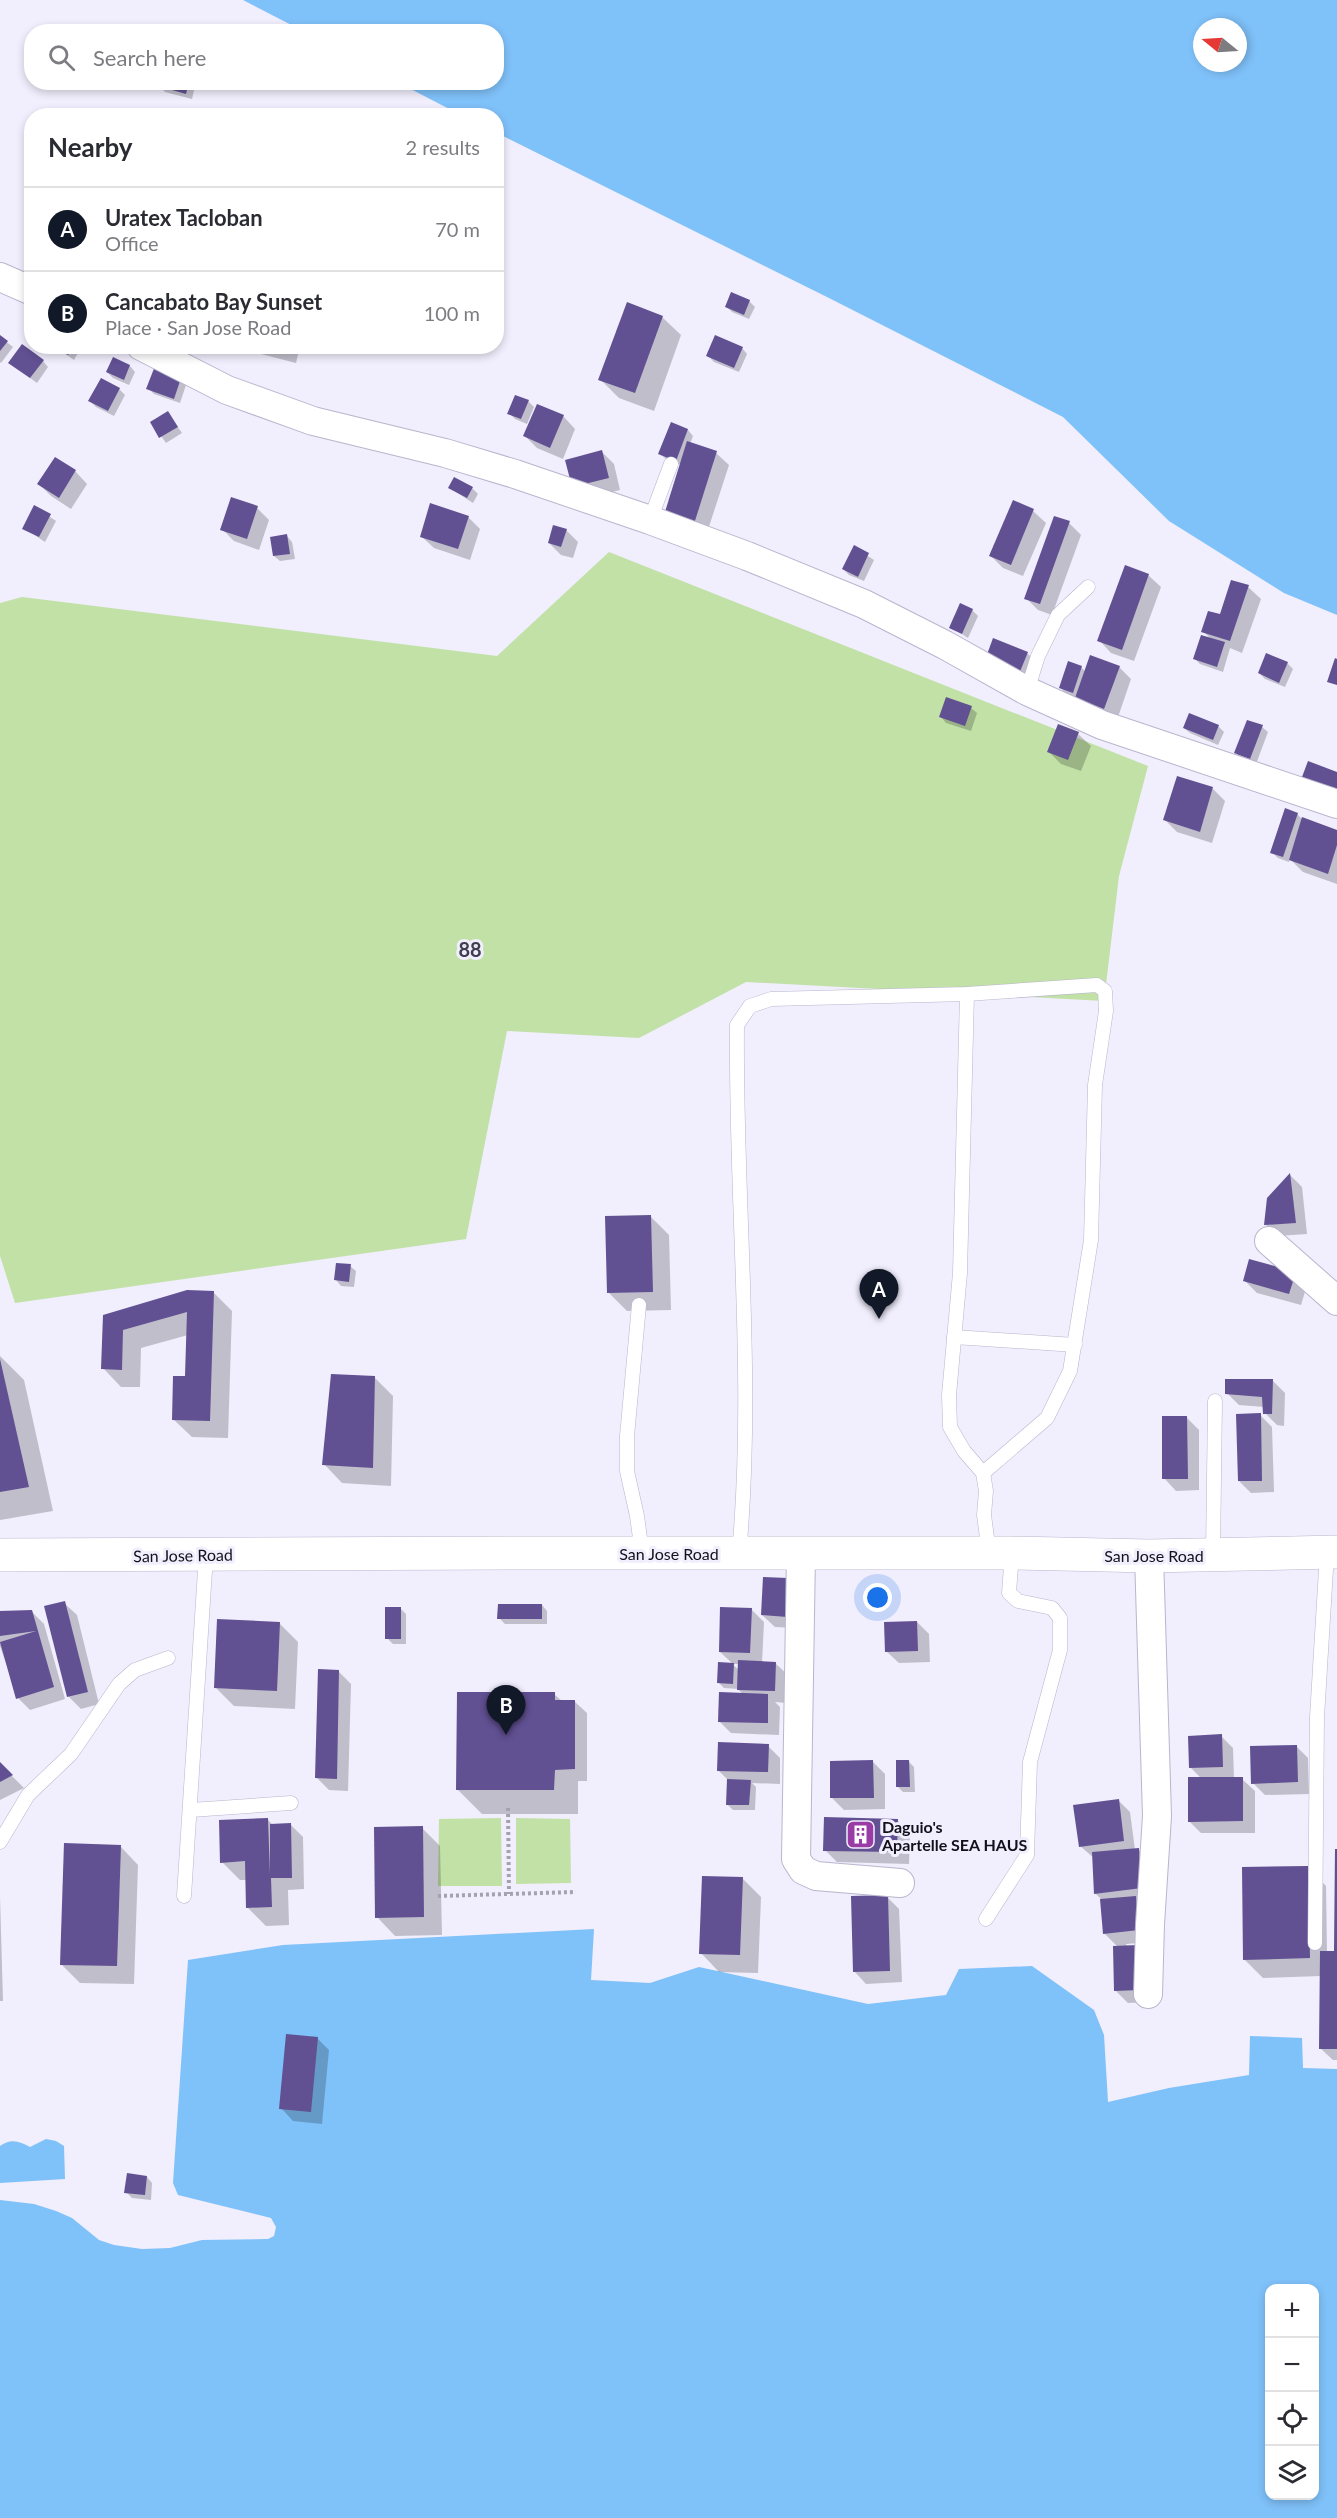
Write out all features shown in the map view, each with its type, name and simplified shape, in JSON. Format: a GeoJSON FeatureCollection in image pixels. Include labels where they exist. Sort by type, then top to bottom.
{"type":"FeatureCollection","features":[{"type":"Feature","properties":{"kind":"main road","name":"San Jose Road"},"geometry":{"type":"LineString","coordinates":[[0,1555],[1000,1553],[1149,1556],[1332,1552]]}},
{"type":"Feature","properties":{"kind":"street"},"geometry":{"type":"LineString","coordinates":[[0,277],[24,288]]}},
{"type":"Feature","properties":{"kind":"street"},"geometry":{"type":"LineString","coordinates":[[157,354],[227,390],[313,421],[445,453],[650,520],[864,604],[945,645],[1027,691],[1102,724],[1337,804]]}},
{"type":"Feature","properties":{"kind":"street"},"geometry":{"type":"LineString","coordinates":[[1269,1241],[1337,1301]]}},
{"type":"Feature","properties":{"kind":"street"},"geometry":{"type":"LineString","coordinates":[[801,1554],[796,1859],[803,1870],[816,1876],[900,1883]]}},
{"type":"Feature","properties":{"kind":"street"},"geometry":{"type":"LineString","coordinates":[[1148,1994],[1157,1816],[1149,1556]]}},
{"type":"Feature","properties":{"kind":"lane"},"geometry":{"type":"LineString","coordinates":[[650,520],[671,464]]}},
{"type":"Feature","properties":{"kind":"lane"},"geometry":{"type":"LineString","coordinates":[[1027,691],[1038,656],[1058,615],[1088,587]]}},
{"type":"Feature","properties":{"kind":"lane"},"geometry":{"type":"LineString","coordinates":[[739,1554],[744,1499],[744,1285],[737,1025],[750,1006],[771,999],[967,994],[1097,984],[1105,991],[1106,1011],[1095,1084],[1091,1240],[1070,1371],[1047,1418],[982,1473]]}},
{"type":"Feature","properties":{"kind":"lane"},"geometry":{"type":"LineString","coordinates":[[967,994],[960,1273],[949,1395],[950,1427],[964,1451],[982,1473],[986,1491],[984,1515],[1000,1553],[1009,1593],[1018,1601],[1052,1608],[1060,1618],[1060,1650],[1030,1762],[1027,1855],[986,1919]]}},
{"type":"Feature","properties":{"kind":"lane"},"geometry":{"type":"LineString","coordinates":[[639,1305],[627,1436],[627,1471],[642,1553]]}},
{"type":"Feature","properties":{"kind":"lane"},"geometry":{"type":"LineString","coordinates":[[954,1337],[1075,1345]]}},
{"type":"Feature","properties":{"kind":"lane"},"geometry":{"type":"LineString","coordinates":[[1213,1555],[1215,1401]]}},
{"type":"Feature","properties":{"kind":"lane"},"geometry":{"type":"LineString","coordinates":[[1315,1943],[1317,1717],[1332,1552]]}},
{"type":"Feature","properties":{"kind":"lane"},"geometry":{"type":"LineString","coordinates":[[184,1896],[206,1555]]}},
{"type":"Feature","properties":{"kind":"lane"},"geometry":{"type":"LineString","coordinates":[[0,1842],[28,1794],[71,1754],[119,1684],[135,1670],[168,1658]]}},
{"type":"Feature","properties":{"kind":"lane"},"geometry":{"type":"LineString","coordinates":[[191,1810],[291,1803]]}},
{"type":"Feature","properties":{"kind":"path"},"geometry":{"type":"LineString","coordinates":[[508,1808],[509,1894]]}},
{"type":"Feature","properties":{"kind":"path"},"geometry":{"type":"LineString","coordinates":[[438,1896],[576,1892]]}},
{"type":"Feature","properties":{"kind":"green space"},"geometry":{"type":"Polygon","coordinates":[[[609,552],[1148,766],[1119,876],[1104,1001],[746,982],[639,1038],[507,1031],[466,1239],[15,1303],[0,1256],[0,603],[22,597],[497,656],[609,552]]]}},
{"type":"Feature","properties":{"kind":"green space"},"geometry":{"type":"Polygon","coordinates":[[[501,1818],[502,1886],[438,1886],[439,1819],[501,1818]]]}},
{"type":"Feature","properties":{"kind":"green space"},"geometry":{"type":"Polygon","coordinates":[[[516,1818],[570,1819],[571,1883],[516,1884],[516,1818]]]}},
{"type":"Feature","properties":{"kind":"water"},"geometry":{"type":"Polygon","coordinates":[[[243,0],[1337,0],[1337,615],[1284,593],[1169,521],[1063,417],[504,136],[504,108],[447,108],[413,90],[504,90],[504,24],[289,24],[243,0]]]}},
{"type":"Feature","properties":{"kind":"water"},"geometry":{"type":"Polygon","coordinates":[[[594,1929],[591,1980],[650,1983],[699,1967],[868,2004],[946,1995],[959,1969],[1032,1966],[1094,2010],[1104,2035],[1108,2102],[1169,2088],[1249,2075],[1250,2036],[1302,2038],[1303,2068],[1337,2069],[1337,2518],[0,2518],[0,2200],[34,2204],[56,2211],[72,2218],[99,2240],[114,2245],[142,2249],[170,2248],[202,2240],[268,2239],[274,2236],[276,2227],[271,2218],[178,2195],[173,2183],[188,1960],[283,1945],[594,1929]]]}},
{"type":"Feature","properties":{"kind":"water"},"geometry":{"type":"Polygon","coordinates":[[[46,2139],[64,2146],[65,2179],[0,2183],[0,2146],[15,2141],[30,2147],[46,2139]]]}},
{"type":"Feature","properties":{"kind":"building"},"geometry":{"type":"Polygon","coordinates":[[[172,90],[187,90],[186,94],[172,90]]]}},
{"type":"Feature","properties":{"kind":"building"},"geometry":{"type":"Polygon","coordinates":[[[731,292],[750,300],[744,315],[725,307],[731,292]]]}},
{"type":"Feature","properties":{"kind":"building"},"geometry":{"type":"Polygon","coordinates":[[[627,302],[663,316],[635,393],[598,380],[627,302]]]}},
{"type":"Feature","properties":{"kind":"building"},"geometry":{"type":"Polygon","coordinates":[[[0,335],[8,341],[0,351],[0,335]]]}},
{"type":"Feature","properties":{"kind":"building"},"geometry":{"type":"Polygon","coordinates":[[[715,335],[743,347],[734,368],[706,356],[715,335]]]}},
{"type":"Feature","properties":{"kind":"building"},"geometry":{"type":"Polygon","coordinates":[[[22,344],[24,354],[36,354],[44,360],[30,378],[8,363],[22,344]]]}},
{"type":"Feature","properties":{"kind":"building"},"geometry":{"type":"Polygon","coordinates":[[[113,357],[130,365],[124,380],[106,372],[113,357]]]}},
{"type":"Feature","properties":{"kind":"building"},"geometry":{"type":"Polygon","coordinates":[[[155,366],[182,375],[174,399],[146,389],[155,366]]]}},
{"type":"Feature","properties":{"kind":"building"},"geometry":{"type":"Polygon","coordinates":[[[101,378],[120,388],[108,411],[88,401],[101,378]]]}},
{"type":"Feature","properties":{"kind":"building"},"geometry":{"type":"Polygon","coordinates":[[[515,395],[529,400],[521,419],[507,414],[515,395]]]}},
{"type":"Feature","properties":{"kind":"building"},"geometry":{"type":"Polygon","coordinates":[[[537,404],[564,415],[550,448],[523,436],[537,404]]]}},
{"type":"Feature","properties":{"kind":"building"},"geometry":{"type":"Polygon","coordinates":[[[168,411],[178,427],[159,438],[150,422],[168,411]]]}},
{"type":"Feature","properties":{"kind":"building"},"geometry":{"type":"Polygon","coordinates":[[[671,422],[688,429],[676,461],[658,454],[671,422]]]}},
{"type":"Feature","properties":{"kind":"building"},"geometry":{"type":"Polygon","coordinates":[[[687,441],[717,451],[694,524],[664,515],[687,441]]]}},
{"type":"Feature","properties":{"kind":"building"},"geometry":{"type":"Polygon","coordinates":[[[602,450],[609,478],[572,487],[565,460],[602,450]]]}},
{"type":"Feature","properties":{"kind":"building"},"geometry":{"type":"Polygon","coordinates":[[[55,457],[76,470],[59,498],[37,484],[55,457]]]}},
{"type":"Feature","properties":{"kind":"building"},"geometry":{"type":"Polygon","coordinates":[[[454,477],[473,487],[467,498],[448,488],[454,477]]]}},
{"type":"Feature","properties":{"kind":"building"},"geometry":{"type":"Polygon","coordinates":[[[231,497],[258,506],[247,539],[220,530],[231,497]]]}},
{"type":"Feature","properties":{"kind":"building"},"geometry":{"type":"Polygon","coordinates":[[[1013,500],[1034,509],[1011,565],[989,556],[1013,500]]]}},
{"type":"Feature","properties":{"kind":"building"},"geometry":{"type":"Polygon","coordinates":[[[430,503],[469,516],[458,549],[420,537],[430,503]]]}},
{"type":"Feature","properties":{"kind":"building"},"geometry":{"type":"Polygon","coordinates":[[[34,505],[51,514],[39,537],[22,529],[34,505]]]}},
{"type":"Feature","properties":{"kind":"building"},"geometry":{"type":"Polygon","coordinates":[[[1054,516],[1070,521],[1040,604],[1024,599],[1054,516]]]}},
{"type":"Feature","properties":{"kind":"building"},"geometry":{"type":"Polygon","coordinates":[[[553,525],[567,529],[561,547],[548,543],[553,525]]]}},
{"type":"Feature","properties":{"kind":"building"},"geometry":{"type":"Polygon","coordinates":[[[287,534],[290,554],[273,556],[270,537],[287,534]]]}},
{"type":"Feature","properties":{"kind":"building"},"geometry":{"type":"Polygon","coordinates":[[[854,545],[869,553],[858,577],[842,569],[854,545]]]}},
{"type":"Feature","properties":{"kind":"building"},"geometry":{"type":"Polygon","coordinates":[[[1125,565],[1149,574],[1122,650],[1097,641],[1125,565]]]}},
{"type":"Feature","properties":{"kind":"building"},"geometry":{"type":"Polygon","coordinates":[[[1231,580],[1249,585],[1230,641],[1201,632],[1208,611],[1220,614],[1231,580]]]}},
{"type":"Feature","properties":{"kind":"building"},"geometry":{"type":"Polygon","coordinates":[[[960,603],[973,609],[962,634],[949,628],[960,603]]]}},
{"type":"Feature","properties":{"kind":"building"},"geometry":{"type":"Polygon","coordinates":[[[1201,635],[1225,642],[1217,667],[1193,659],[1201,635]]]}},
{"type":"Feature","properties":{"kind":"building"},"geometry":{"type":"Polygon","coordinates":[[[993,638],[1028,652],[1019,674],[985,660],[993,638]]]}},
{"type":"Feature","properties":{"kind":"building"},"geometry":{"type":"Polygon","coordinates":[[[1266,653],[1288,662],[1279,683],[1258,673],[1266,653]]]}},
{"type":"Feature","properties":{"kind":"building"},"geometry":{"type":"Polygon","coordinates":[[[1090,655],[1120,666],[1104,709],[1075,698],[1090,655]]]}},
{"type":"Feature","properties":{"kind":"building"},"geometry":{"type":"Polygon","coordinates":[[[1335,658],[1337,659],[1337,685],[1327,682],[1335,658]]]}},
{"type":"Feature","properties":{"kind":"building"},"geometry":{"type":"Polygon","coordinates":[[[1068,661],[1082,666],[1073,693],[1059,688],[1068,661]]]}},
{"type":"Feature","properties":{"kind":"building"},"geometry":{"type":"Polygon","coordinates":[[[946,697],[972,706],[965,726],[939,717],[946,697]]]}},
{"type":"Feature","properties":{"kind":"building"},"geometry":{"type":"Polygon","coordinates":[[[1189,713],[1219,725],[1213,740],[1183,728],[1189,713]]]}},
{"type":"Feature","properties":{"kind":"building"},"geometry":{"type":"Polygon","coordinates":[[[1247,720],[1263,725],[1250,759],[1234,753],[1247,720]]]}},
{"type":"Feature","properties":{"kind":"building"},"geometry":{"type":"Polygon","coordinates":[[[1058,724],[1079,732],[1068,760],[1047,752],[1058,724]]]}},
{"type":"Feature","properties":{"kind":"building"},"geometry":{"type":"Polygon","coordinates":[[[1308,761],[1337,772],[1337,790],[1302,777],[1308,761]]]}},
{"type":"Feature","properties":{"kind":"building"},"geometry":{"type":"Polygon","coordinates":[[[1177,776],[1213,787],[1200,832],[1163,820],[1177,776]]]}},
{"type":"Feature","properties":{"kind":"building"},"geometry":{"type":"Polygon","coordinates":[[[1285,808],[1298,813],[1283,857],[1270,853],[1285,808]]]}},
{"type":"Feature","properties":{"kind":"building"},"geometry":{"type":"Polygon","coordinates":[[[1302,817],[1337,830],[1337,845],[1328,874],[1289,860],[1302,817]]]}},
{"type":"Feature","properties":{"kind":"building"},"geometry":{"type":"Polygon","coordinates":[[[1290,1173],[1296,1223],[1264,1225],[1267,1198],[1290,1173]]]}},
{"type":"Feature","properties":{"kind":"building"},"geometry":{"type":"Polygon","coordinates":[[[651,1215],[653,1292],[607,1293],[605,1216],[651,1215]]]}},
{"type":"Feature","properties":{"kind":"building"},"geometry":{"type":"Polygon","coordinates":[[[1249,1259],[1296,1272],[1289,1294],[1243,1281],[1249,1259]]]}},
{"type":"Feature","properties":{"kind":"building"},"geometry":{"type":"Polygon","coordinates":[[[336,1263],[351,1264],[349,1282],[334,1280],[336,1263]]]}},
{"type":"Feature","properties":{"kind":"building"},"geometry":{"type":"Polygon","coordinates":[[[187,1290],[214,1291],[210,1421],[172,1420],[173,1376],[185,1376],[187,1312],[123,1330],[122,1370],[101,1369],[103,1315],[187,1290]]]}},
{"type":"Feature","properties":{"kind":"building"},"geometry":{"type":"Polygon","coordinates":[[[0,1359],[29,1487],[0,1492],[0,1359]]]}},
{"type":"Feature","properties":{"kind":"building"},"geometry":{"type":"Polygon","coordinates":[[[331,1374],[375,1376],[373,1468],[322,1465],[331,1374]]]}},
{"type":"Feature","properties":{"kind":"building"},"geometry":{"type":"Polygon","coordinates":[[[1225,1379],[1273,1379],[1272,1414],[1263,1414],[1262,1397],[1225,1394],[1225,1379]]]}},
{"type":"Feature","properties":{"kind":"building"},"geometry":{"type":"Polygon","coordinates":[[[1261,1413],[1262,1481],[1238,1481],[1236,1414],[1261,1413]]]}},
{"type":"Feature","properties":{"kind":"building"},"geometry":{"type":"Polygon","coordinates":[[[1162,1416],[1187,1416],[1188,1479],[1162,1479],[1162,1416]]]}},
{"type":"Feature","properties":{"kind":"building"},"geometry":{"type":"Polygon","coordinates":[[[763,1577],[788,1578],[787,1617],[761,1615],[763,1577]]]}},
{"type":"Feature","properties":{"kind":"building"},"geometry":{"type":"Polygon","coordinates":[[[65,1601],[88,1692],[67,1697],[44,1606],[65,1601]]]}},
{"type":"Feature","properties":{"kind":"building"},"geometry":{"type":"Polygon","coordinates":[[[498,1604],[542,1604],[542,1619],[497,1619],[498,1604]]]}},
{"type":"Feature","properties":{"kind":"building"},"geometry":{"type":"Polygon","coordinates":[[[385,1607],[401,1607],[401,1639],[385,1639],[385,1607]]]}},
{"type":"Feature","properties":{"kind":"building"},"geometry":{"type":"Polygon","coordinates":[[[720,1607],[752,1608],[750,1653],[719,1652],[720,1607]]]}},
{"type":"Feature","properties":{"kind":"building"},"geometry":{"type":"Polygon","coordinates":[[[32,1610],[54,1687],[16,1699],[0,1642],[36,1631],[0,1636],[0,1611],[32,1610]]]}},
{"type":"Feature","properties":{"kind":"building"},"geometry":{"type":"Polygon","coordinates":[[[217,1619],[280,1622],[277,1691],[214,1688],[217,1619]]]}},
{"type":"Feature","properties":{"kind":"building"},"geometry":{"type":"Polygon","coordinates":[[[917,1621],[918,1651],[885,1652],[884,1622],[917,1621]]]}},
{"type":"Feature","properties":{"kind":"building"},"geometry":{"type":"Polygon","coordinates":[[[738,1660],[776,1662],[775,1691],[737,1690],[738,1660]]]}},
{"type":"Feature","properties":{"kind":"building"},"geometry":{"type":"Polygon","coordinates":[[[718,1662],[734,1663],[733,1684],[717,1683],[718,1662]]]}},
{"type":"Feature","properties":{"kind":"building"},"geometry":{"type":"Polygon","coordinates":[[[318,1669],[339,1670],[337,1779],[315,1778],[318,1669]]]}},
{"type":"Feature","properties":{"kind":"building"},"geometry":{"type":"Polygon","coordinates":[[[457,1692],[555,1692],[555,1700],[575,1700],[575,1769],[555,1770],[554,1790],[456,1790],[457,1692]]]}},
{"type":"Feature","properties":{"kind":"building"},"geometry":{"type":"Polygon","coordinates":[[[719,1692],[768,1694],[768,1723],[718,1722],[719,1692]]]}},
{"type":"Feature","properties":{"kind":"building"},"geometry":{"type":"Polygon","coordinates":[[[1222,1734],[1223,1767],[1189,1768],[1188,1736],[1222,1734]]]}},
{"type":"Feature","properties":{"kind":"building"},"geometry":{"type":"Polygon","coordinates":[[[718,1742],[769,1744],[768,1772],[717,1771],[718,1742]]]}},
{"type":"Feature","properties":{"kind":"building"},"geometry":{"type":"Polygon","coordinates":[[[1297,1745],[1298,1782],[1251,1784],[1250,1746],[1297,1745]]]}},
{"type":"Feature","properties":{"kind":"building"},"geometry":{"type":"Polygon","coordinates":[[[873,1760],[874,1798],[830,1798],[830,1761],[873,1760]]]}},
{"type":"Feature","properties":{"kind":"building"},"geometry":{"type":"Polygon","coordinates":[[[896,1760],[909,1760],[910,1787],[896,1787],[896,1760]]]}},
{"type":"Feature","properties":{"kind":"building"},"geometry":{"type":"Polygon","coordinates":[[[0,1762],[13,1775],[0,1782],[0,1762]]]}},
{"type":"Feature","properties":{"kind":"building"},"geometry":{"type":"Polygon","coordinates":[[[1188,1777],[1243,1777],[1243,1821],[1188,1822],[1188,1777]]]}},
{"type":"Feature","properties":{"kind":"building"},"geometry":{"type":"Polygon","coordinates":[[[727,1779],[751,1780],[749,1805],[726,1805],[727,1779]]]}},
{"type":"Feature","properties":{"kind":"building"},"geometry":{"type":"Polygon","coordinates":[[[1119,1799],[1124,1841],[1079,1847],[1073,1805],[1119,1799]]]}},
{"type":"Feature","properties":{"kind":"building","name":"Daguio's Apartelle SEA HAUS"},"geometry":{"type":"Polygon","coordinates":[[[824,1817],[898,1819],[897,1852],[823,1851],[824,1817]]]}},
{"type":"Feature","properties":{"kind":"building"},"geometry":{"type":"Polygon","coordinates":[[[268,1818],[270,1875],[270,1824],[291,1823],[292,1878],[271,1878],[272,1907],[246,1908],[245,1861],[220,1863],[219,1820],[268,1818]]]}},
{"type":"Feature","properties":{"kind":"building"},"geometry":{"type":"Polygon","coordinates":[[[423,1826],[424,1917],[375,1918],[374,1827],[423,1826]]]}},
{"type":"Feature","properties":{"kind":"building"},"geometry":{"type":"Polygon","coordinates":[[[64,1843],[121,1845],[117,1966],[60,1965],[64,1843]]]}},
{"type":"Feature","properties":{"kind":"building"},"geometry":{"type":"Polygon","coordinates":[[[1139,1848],[1142,1888],[1094,1894],[1092,1852],[1139,1848]]]}},
{"type":"Feature","properties":{"kind":"building"},"geometry":{"type":"Polygon","coordinates":[[[1335,1849],[1337,1849],[1337,2049],[1319,2049],[1320,1951],[1334,1951],[1335,1849]]]}},
{"type":"Feature","properties":{"kind":"building"},"geometry":{"type":"Polygon","coordinates":[[[1308,1866],[1310,1958],[1243,1960],[1242,1867],[1308,1866]]]}},
{"type":"Feature","properties":{"kind":"building"},"geometry":{"type":"Polygon","coordinates":[[[702,1876],[743,1877],[740,1955],[699,1954],[702,1876]]]}},
{"type":"Feature","properties":{"kind":"building"},"geometry":{"type":"Polygon","coordinates":[[[888,1895],[890,1971],[853,1972],[851,1896],[888,1895]]]}},
{"type":"Feature","properties":{"kind":"building"},"geometry":{"type":"Polygon","coordinates":[[[1136,1896],[1139,1930],[1103,1934],[1100,1899],[1136,1896]]]}},
{"type":"Feature","properties":{"kind":"building"},"geometry":{"type":"Polygon","coordinates":[[[1138,1945],[1140,1990],[1114,1991],[1113,1946],[1138,1945]]]}},
{"type":"Feature","properties":{"kind":"building"},"geometry":{"type":"Polygon","coordinates":[[[286,2034],[318,2037],[311,2112],[279,2109],[286,2034]]]}},
{"type":"Feature","properties":{"kind":"building"},"geometry":{"type":"Polygon","coordinates":[[[127,2173],[147,2176],[145,2195],[124,2193],[127,2173]]]}},
{"type":"Feature","properties":{"kind":"place","name":"Uratex Tacloban"},"geometry":{"type":"Point","coordinates":[879,1319]}},
{"type":"Feature","properties":{"kind":"place","name":"Cancabato Bay Sunset"},"geometry":{"type":"Point","coordinates":[506,1735]}},
{"type":"Feature","properties":{"kind":"place","name":"Daguio's Apartelle SEA HAUS"},"geometry":{"type":"Point","coordinates":[861,1835]}},
{"type":"Feature","properties":{"kind":"district","name":"88"},"geometry":{"type":"Point","coordinates":[470,949]}}]}
